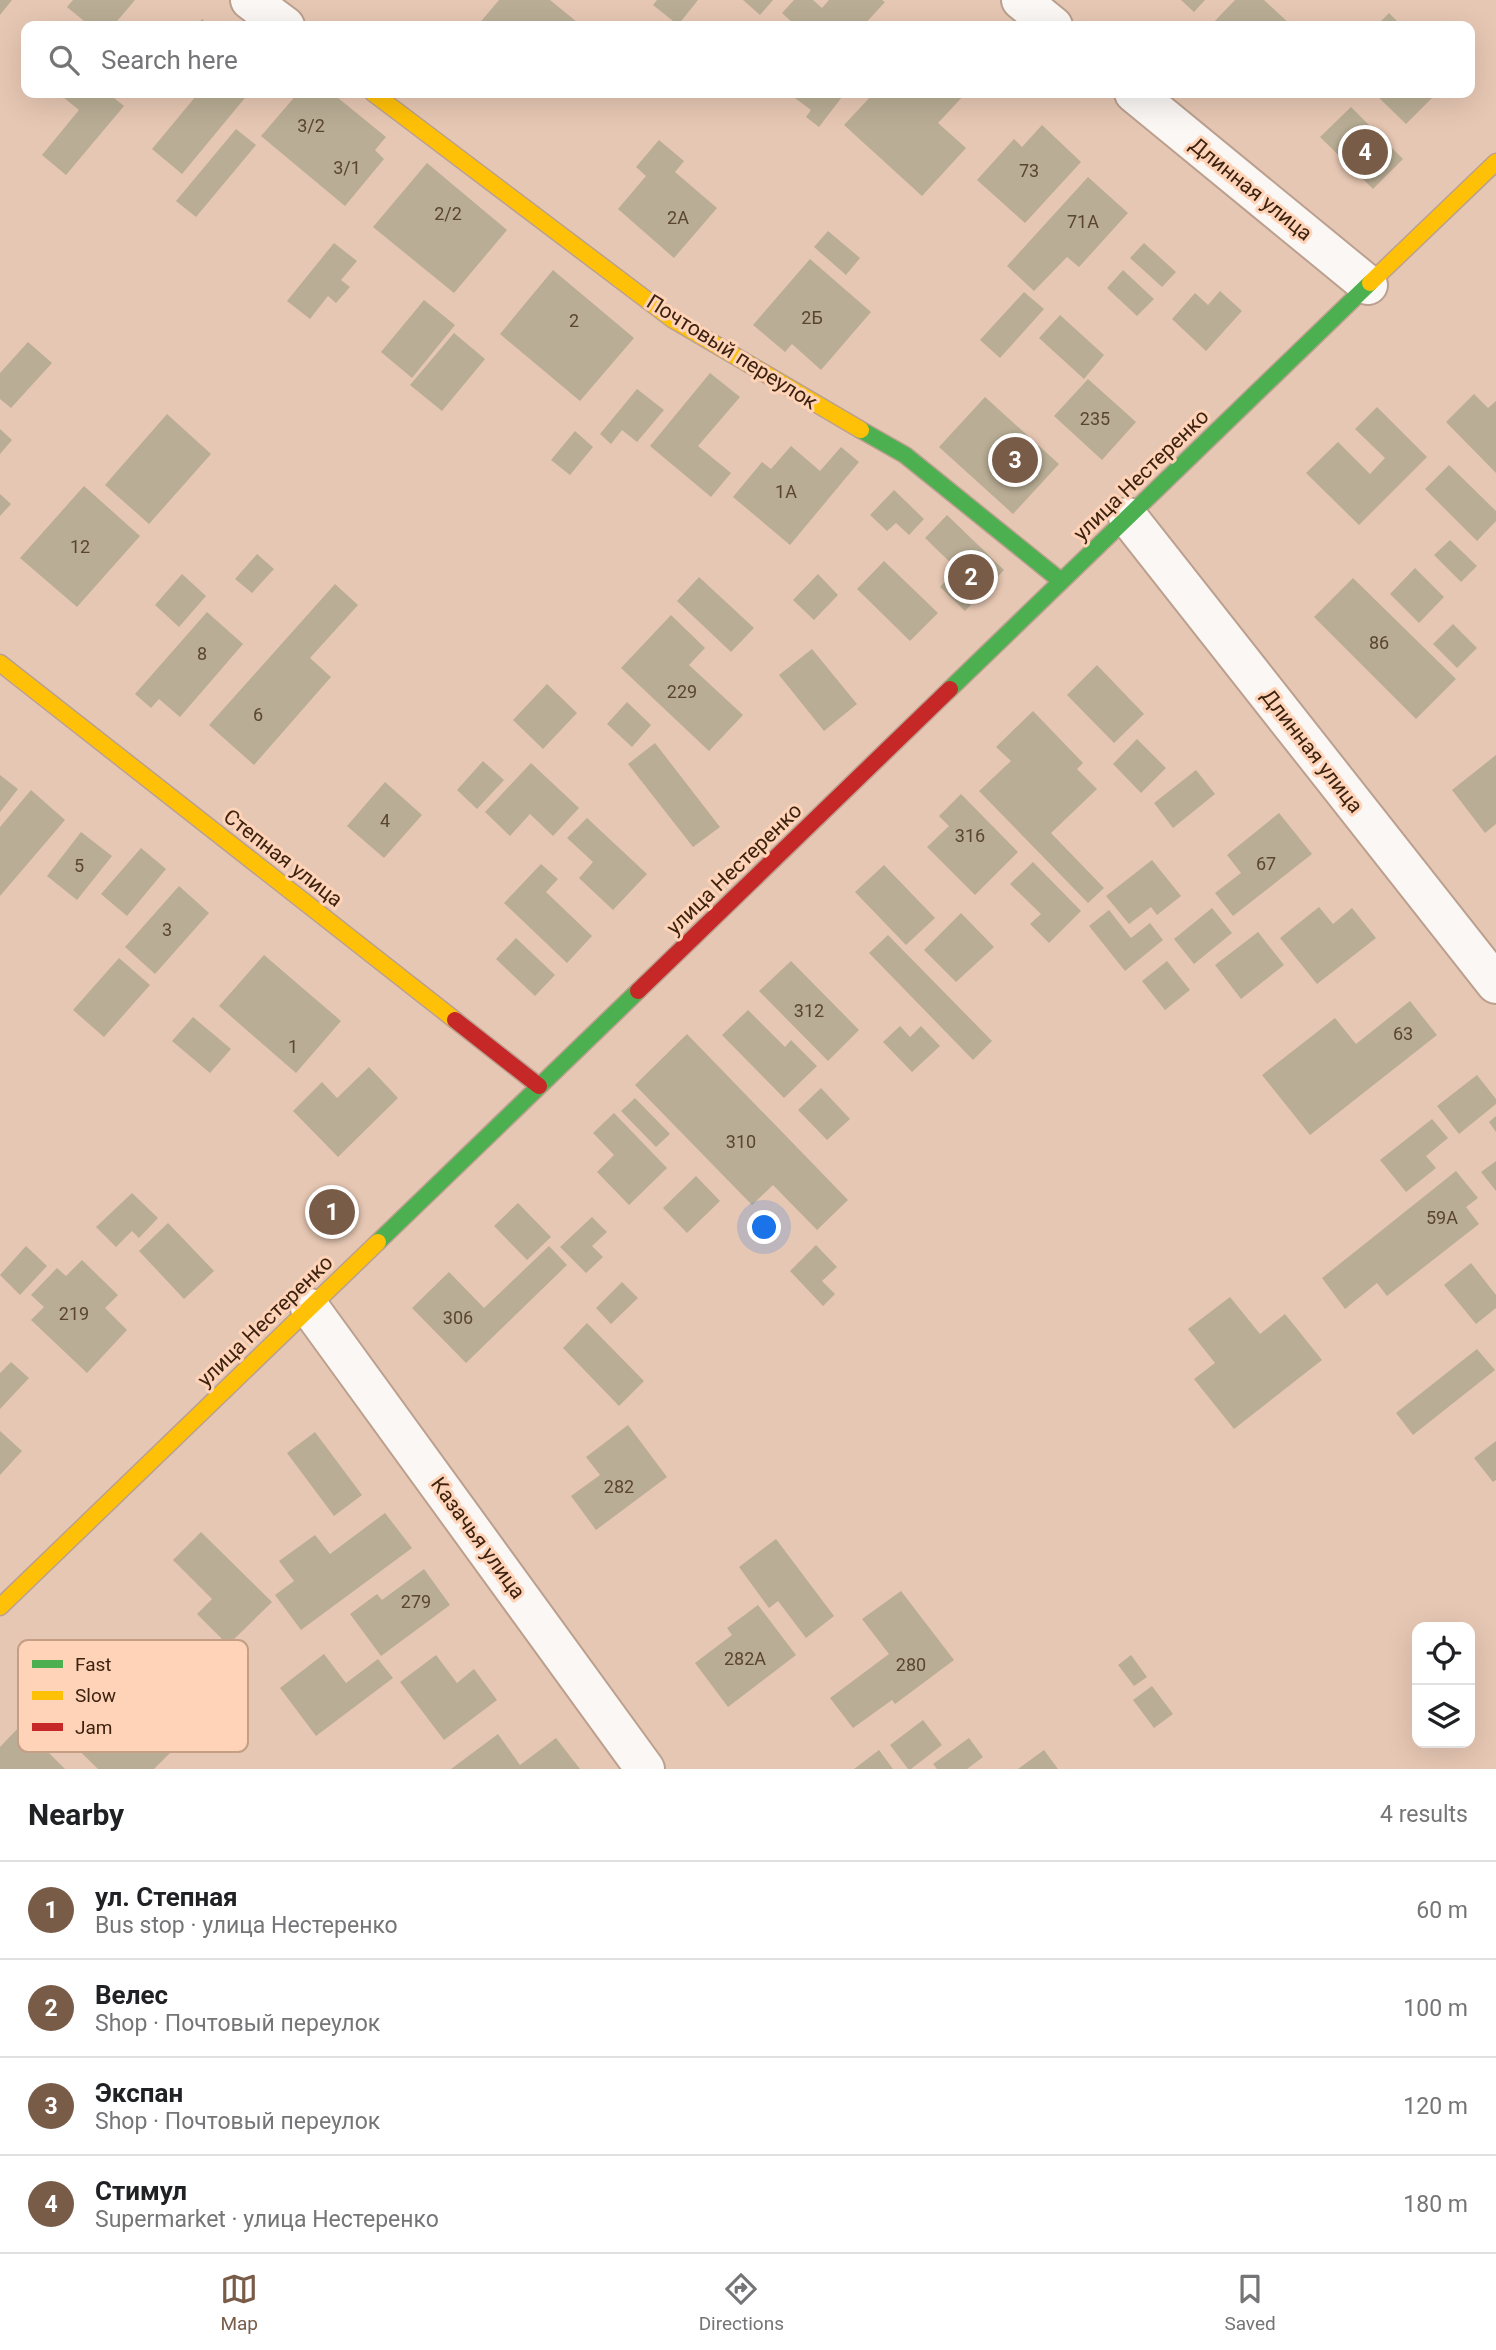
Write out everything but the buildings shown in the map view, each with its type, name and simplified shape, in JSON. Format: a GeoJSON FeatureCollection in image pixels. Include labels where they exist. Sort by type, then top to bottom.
{"type":"FeatureCollection","features":[{"type":"Feature","properties":{"kind":"street"},"geometry":{"type":"LineString","coordinates":[[250,0],[278,21]]}},
{"type":"Feature","properties":{"kind":"street"},"geometry":{"type":"LineString","coordinates":[[1021,0],[1047,21]]}},
{"type":"Feature","properties":{"kind":"street","name":"Почтовый переулок"},"geometry":{"type":"LineString","coordinates":[[380,98],[672,319],[905,455],[1061,581]]}},
{"type":"Feature","properties":{"kind":"street","name":"Длинная улица"},"geometry":{"type":"LineString","coordinates":[[1140,98],[1368,285]]}},
{"type":"Feature","properties":{"kind":"street","name":"улица Нестеренко"},"geometry":{"type":"LineString","coordinates":[[0,1606],[1496,162]]}},
{"type":"Feature","properties":{"kind":"street","name":"Длинная улица"},"geometry":{"type":"LineString","coordinates":[[1128,517],[1496,984]]}},
{"type":"Feature","properties":{"kind":"street","name":"Степная улица"},"geometry":{"type":"LineString","coordinates":[[0,663],[539,1086]]}},
{"type":"Feature","properties":{"kind":"street","name":"Казачья улица"},"geometry":{"type":"LineString","coordinates":[[310,1308],[645,1769]]}},
{"type":"Feature","properties":{"kind":"traffic: fast"},"geometry":{"type":"LineString","coordinates":[[950,689],[1370,283]]}},
{"type":"Feature","properties":{"kind":"traffic: fast"},"geometry":{"type":"LineString","coordinates":[[861,430],[905,455],[1061,581]]}},
{"type":"Feature","properties":{"kind":"traffic: fast"},"geometry":{"type":"LineString","coordinates":[[378,1242],[638,991]]}},
{"type":"Feature","properties":{"kind":"traffic: slow"},"geometry":{"type":"LineString","coordinates":[[380,98],[672,319],[861,430]]}},
{"type":"Feature","properties":{"kind":"traffic: slow"},"geometry":{"type":"LineString","coordinates":[[1370,283],[1496,162]]}},
{"type":"Feature","properties":{"kind":"traffic: slow"},"geometry":{"type":"LineString","coordinates":[[0,663],[455,1020]]}},
{"type":"Feature","properties":{"kind":"traffic: slow"},"geometry":{"type":"LineString","coordinates":[[0,1607],[378,1242]]}},
{"type":"Feature","properties":{"kind":"traffic: jam"},"geometry":{"type":"LineString","coordinates":[[638,991],[950,689]]}},
{"type":"Feature","properties":{"kind":"traffic: jam"},"geometry":{"type":"LineString","coordinates":[[455,1020],[539,1086]]}},
{"type":"Feature","properties":{"kind":"place","name":"Стимул"},"geometry":{"type":"Point","coordinates":[1365,152]}},
{"type":"Feature","properties":{"kind":"place","name":"Экспан"},"geometry":{"type":"Point","coordinates":[1015,460]}},
{"type":"Feature","properties":{"kind":"place","name":"Велес"},"geometry":{"type":"Point","coordinates":[971,577]}},
{"type":"Feature","properties":{"kind":"place","name":"ул. Степная"},"geometry":{"type":"Point","coordinates":[332,1212]}}]}
